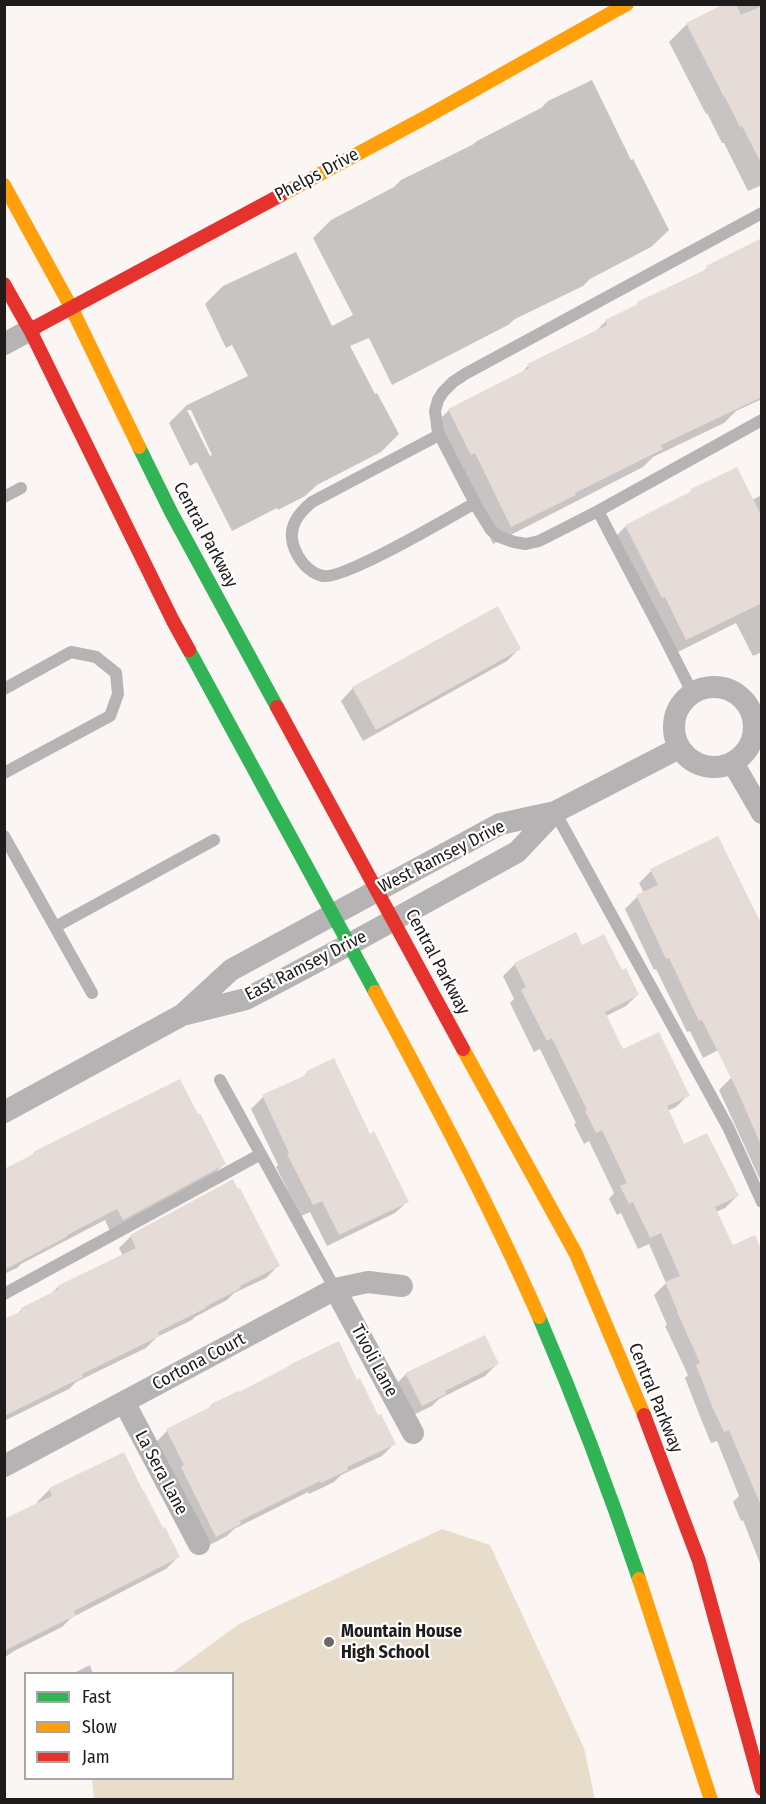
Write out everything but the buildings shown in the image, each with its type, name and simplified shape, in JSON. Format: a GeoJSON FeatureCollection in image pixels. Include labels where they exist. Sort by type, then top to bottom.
{"type":"FeatureCollection","features":[{"type":"Feature","properties":{"kind":"main road","name":"Phelps Drive"},"geometry":{"type":"LineString","coordinates":[[30,330],[428,116],[627,4]]}},
{"type":"Feature","properties":{"kind":"main road","name":"Central Parkway"},"geometry":{"type":"LineString","coordinates":[[4,185],[71,307],[171,512],[581,1264],[642,1411],[699,1561],[762,1788]]}},
{"type":"Feature","properties":{"kind":"main road"},"geometry":{"type":"LineString","coordinates":[[4,284],[30,330],[173,621],[458,1145],[514,1260],[561,1368],[611,1495],[711,1800]]}},
{"type":"Feature","properties":{"kind":"street","name":"Phelps Drive"},"geometry":{"type":"LineString","coordinates":[[4,344],[30,330]]}},
{"type":"Feature","properties":{"kind":"street"},"geometry":{"type":"LineString","coordinates":[[706,688],[724,689],[755,704],[752,738],[744,755],[733,763],[709,768],[687,758],[679,748],[674,736],[677,711],[684,700],[693,694],[706,688]]}},
{"type":"Feature","properties":{"kind":"street","name":"West Ramsey Drive"},"geometry":{"type":"LineString","coordinates":[[334,914],[500,824],[555,812],[679,748]]}},
{"type":"Feature","properties":{"kind":"street"},"geometry":{"type":"LineString","coordinates":[[733,763],[762,813]]}},
{"type":"Feature","properties":{"kind":"street","name":"West Ramsey Drive"},"geometry":{"type":"LineString","coordinates":[[394,921],[517,852],[555,812]]}},
{"type":"Feature","properties":{"kind":"street","name":"East Ramsey Drive"},"geometry":{"type":"LineString","coordinates":[[4,1112],[182,1015],[231,970],[334,914]]}},
{"type":"Feature","properties":{"kind":"street","name":"East Ramsey Drive"},"geometry":{"type":"LineString","coordinates":[[182,1015],[246,999],[394,921]]}},
{"type":"Feature","properties":{"kind":"street","name":"Cortona Court"},"geometry":{"type":"LineString","coordinates":[[4,1466],[335,1289],[368,1282],[402,1286]]}},
{"type":"Feature","properties":{"kind":"street","name":"Tivoli Lane"},"geometry":{"type":"LineString","coordinates":[[335,1289],[413,1433]]}},
{"type":"Feature","properties":{"kind":"street","name":"La Sera Lane"},"geometry":{"type":"LineString","coordinates":[[124,1402],[199,1544]]}},
{"type":"Feature","properties":{"kind":"lane"},"geometry":{"type":"LineString","coordinates":[[762,213],[453,382],[443,392],[435,411],[439,435],[491,530],[500,537],[525,544],[539,541],[598,511],[762,420]]}},
{"type":"Feature","properties":{"kind":"lane"},"geometry":{"type":"LineString","coordinates":[[439,435],[312,502],[299,515],[291,533],[300,560],[313,572],[322,576],[334,576],[356,567],[475,503]]}},
{"type":"Feature","properties":{"kind":"lane"},"geometry":{"type":"LineString","coordinates":[[4,497],[21,488]]}},
{"type":"Feature","properties":{"kind":"lane"},"geometry":{"type":"LineString","coordinates":[[598,511],[693,694]]}},
{"type":"Feature","properties":{"kind":"lane"},"geometry":{"type":"LineString","coordinates":[[4,689],[71,652],[96,657],[116,673],[118,694],[110,716],[4,773]]}},
{"type":"Feature","properties":{"kind":"lane"},"geometry":{"type":"LineString","coordinates":[[555,812],[729,1127],[762,1202]]}},
{"type":"Feature","properties":{"kind":"lane"},"geometry":{"type":"LineString","coordinates":[[4,836],[92,993]]}},
{"type":"Feature","properties":{"kind":"lane"},"geometry":{"type":"LineString","coordinates":[[55,927],[214,840]]}},
{"type":"Feature","properties":{"kind":"lane"},"geometry":{"type":"LineString","coordinates":[[220,1080],[335,1289]]}},
{"type":"Feature","properties":{"kind":"lane"},"geometry":{"type":"LineString","coordinates":[[4,1294],[261,1154]]}},
{"type":"Feature","properties":{"kind":"shaded area"},"geometry":{"type":"Polygon","coordinates":[[[442,1529],[490,1545],[584,1748],[595,1799],[94,1799],[92,1780],[234,1780],[234,1672],[173,1672],[239,1624],[442,1529]]]}},
{"type":"Feature","properties":{"kind":"traffic: fast"},"geometry":{"type":"LineString","coordinates":[[139,447],[171,512],[277,707]]}},
{"type":"Feature","properties":{"kind":"traffic: fast"},"geometry":{"type":"LineString","coordinates":[[189,650],[375,992]]}},
{"type":"Feature","properties":{"kind":"traffic: fast"},"geometry":{"type":"LineString","coordinates":[[539,1317],[592,1447],[639,1579]]}},
{"type":"Feature","properties":{"kind":"traffic: slow"},"geometry":{"type":"LineString","coordinates":[[281,195],[428,116],[627,4]]}},
{"type":"Feature","properties":{"kind":"traffic: slow"},"geometry":{"type":"LineString","coordinates":[[4,185],[71,307],[139,447]]}},
{"type":"Feature","properties":{"kind":"traffic: slow"},"geometry":{"type":"LineString","coordinates":[[375,992],[481,1194],[539,1317]]}},
{"type":"Feature","properties":{"kind":"traffic: slow"},"geometry":{"type":"LineString","coordinates":[[463,1049],[576,1254],[644,1415]]}},
{"type":"Feature","properties":{"kind":"traffic: slow"},"geometry":{"type":"LineString","coordinates":[[639,1579],[711,1800]]}},
{"type":"Feature","properties":{"kind":"traffic: jam"},"geometry":{"type":"LineString","coordinates":[[30,330],[281,195]]}},
{"type":"Feature","properties":{"kind":"traffic: jam"},"geometry":{"type":"LineString","coordinates":[[4,284],[30,330],[189,650]]}},
{"type":"Feature","properties":{"kind":"traffic: jam"},"geometry":{"type":"LineString","coordinates":[[277,707],[463,1049]]}},
{"type":"Feature","properties":{"kind":"traffic: jam"},"geometry":{"type":"LineString","coordinates":[[644,1415],[699,1561],[762,1789]]}},
{"type":"Feature","properties":{"kind":"place","name":"Mountain House High School"},"geometry":{"type":"Point","coordinates":[329,1642]}}]}
